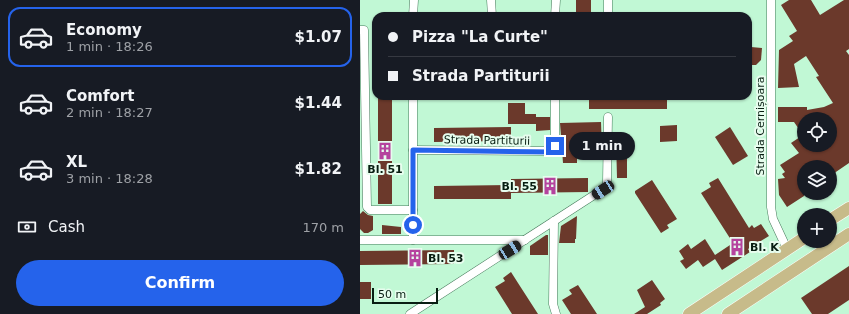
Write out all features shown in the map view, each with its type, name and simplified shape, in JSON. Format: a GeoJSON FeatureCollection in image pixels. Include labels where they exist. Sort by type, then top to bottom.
{"type":"FeatureCollection","features":[{"type":"Feature","properties":{"kind":"main road"},"geometry":{"type":"LineString","coordinates":[[837,216],[849,208]]}},
{"type":"Feature","properties":{"kind":"main road"},"geometry":{"type":"LineString","coordinates":[[728,314],[849,234]]}},
{"type":"Feature","properties":{"kind":"main road"},"geometry":{"type":"LineString","coordinates":[[689,314],[797,243]]}},
{"type":"Feature","properties":{"kind":"main road"},"geometry":{"type":"LineString","coordinates":[[769,261],[781,279]]}},
{"type":"Feature","properties":{"kind":"street"},"geometry":{"type":"LineString","coordinates":[[414,0],[414,12]]}},
{"type":"Feature","properties":{"kind":"street"},"geometry":{"type":"LineString","coordinates":[[491,0],[492,12]]}},
{"type":"Feature","properties":{"kind":"street"},"geometry":{"type":"LineString","coordinates":[[555,12],[556,0]]}},
{"type":"Feature","properties":{"kind":"street"},"geometry":{"type":"LineString","coordinates":[[608,0],[608,12]]}},
{"type":"Feature","properties":{"kind":"street","name":"Strada Cernișoara"},"geometry":{"type":"LineString","coordinates":[[771,0],[771,207],[773,219],[787,249]]}},
{"type":"Feature","properties":{"kind":"street"},"geometry":{"type":"LineString","coordinates":[[362,30],[366,207],[370,210],[413,210]]}},
{"type":"Feature","properties":{"kind":"street"},"geometry":{"type":"LineString","coordinates":[[413,100],[413,240]]}},
{"type":"Feature","properties":{"kind":"street","name":"Strada Partiturii"},"geometry":{"type":"LineString","coordinates":[[413,150],[550,152],[555,146],[554,100]]}},
{"type":"Feature","properties":{"kind":"street"},"geometry":{"type":"LineString","coordinates":[[410,314],[607,186],[608,116]]}},
{"type":"Feature","properties":{"kind":"street"},"geometry":{"type":"LineString","coordinates":[[554,221],[553,304],[556,314]]}},
{"type":"Feature","properties":{"kind":"street"},"geometry":{"type":"LineString","coordinates":[[360,240],[525,240]]}},
{"type":"Feature","properties":{"kind":"building"},"geometry":{"type":"Polygon","coordinates":[[[576,0],[591,0],[591,12],[576,12],[576,0]]]}},
{"type":"Feature","properties":{"kind":"building"},"geometry":{"type":"Polygon","coordinates":[[[789,0],[811,0],[820,15],[844,0],[849,0],[849,49],[846,51],[849,55],[849,163],[837,171],[837,160],[797,160],[798,200],[787,207],[779,195],[778,179],[785,178],[782,174],[785,172],[780,165],[799,153],[798,152],[837,152],[837,112],[797,112],[797,126],[794,122],[778,122],[778,107],[807,107],[807,110],[824,107],[833,103],[816,77],[819,76],[806,56],[794,64],[799,87],[778,88],[779,50],[793,41],[789,36],[797,31],[781,5],[789,0]]]}},
{"type":"Feature","properties":{"kind":"building"},"geometry":{"type":"Polygon","coordinates":[[[752,47],[762,48],[761,60],[756,65],[752,65],[752,47]]]}},
{"type":"Feature","properties":{"kind":"building","name":"Bl. 51"},"geometry":{"type":"Polygon","coordinates":[[[378,100],[392,100],[392,204],[378,204],[378,100]]]}},
{"type":"Feature","properties":{"kind":"building"},"geometry":{"type":"Polygon","coordinates":[[[589,100],[667,100],[667,109],[589,109],[589,100]]]}},
{"type":"Feature","properties":{"kind":"building"},"geometry":{"type":"Polygon","coordinates":[[[508,103],[525,103],[525,114],[536,114],[536,117],[550,117],[550,130],[536,131],[536,124],[508,124],[508,103]]]}},
{"type":"Feature","properties":{"kind":"building"},"geometry":{"type":"Polygon","coordinates":[[[601,122],[602,151],[594,152],[594,157],[577,158],[577,163],[563,163],[560,123],[601,122]]]}},
{"type":"Feature","properties":{"kind":"building"},"geometry":{"type":"Polygon","coordinates":[[[677,125],[677,141],[660,142],[660,126],[677,125]]]}},
{"type":"Feature","properties":{"kind":"building"},"geometry":{"type":"Polygon","coordinates":[[[511,127],[511,141],[434,142],[434,128],[511,127]]]}},
{"type":"Feature","properties":{"kind":"building"},"geometry":{"type":"Polygon","coordinates":[[[730,127],[748,156],[733,165],[715,137],[730,127]]]}},
{"type":"Feature","properties":{"kind":"building"},"geometry":{"type":"Polygon","coordinates":[[[632,138],[633,152],[627,152],[627,178],[617,178],[616,139],[632,138]]]}},
{"type":"Feature","properties":{"kind":"building"},"geometry":{"type":"Polygon","coordinates":[[[797,139],[797,150],[791,143],[797,139]]]}},
{"type":"Feature","properties":{"kind":"building"},"geometry":{"type":"Polygon","coordinates":[[[588,178],[588,192],[511,193],[511,199],[434,199],[434,186],[511,185],[511,179],[588,178]]]}},
{"type":"Feature","properties":{"kind":"building"},"geometry":{"type":"Polygon","coordinates":[[[718,178],[749,228],[752,225],[754,228],[761,224],[769,236],[748,249],[750,252],[722,270],[715,259],[703,267],[698,260],[686,269],[680,261],[684,259],[679,251],[688,244],[691,249],[705,239],[715,255],[733,243],[701,193],[711,187],[709,183],[718,178]]]}},
{"type":"Feature","properties":{"kind":"building"},"geometry":{"type":"Polygon","coordinates":[[[652,180],[677,219],[667,225],[669,228],[661,233],[635,193],[635,191],[652,180]]]}},
{"type":"Feature","properties":{"kind":"building"},"geometry":{"type":"Polygon","coordinates":[[[363,211],[368,215],[373,216],[373,230],[368,233],[364,233],[360,229],[360,214],[363,211]]]}},
{"type":"Feature","properties":{"kind":"building"},"geometry":{"type":"Polygon","coordinates":[[[577,216],[575,243],[559,243],[561,226],[577,216]]]}},
{"type":"Feature","properties":{"kind":"building"},"geometry":{"type":"Polygon","coordinates":[[[382,225],[401,227],[401,234],[382,234],[382,225]]]}},
{"type":"Feature","properties":{"kind":"building"},"geometry":{"type":"Polygon","coordinates":[[[548,235],[548,255],[530,255],[530,246],[548,235]]]}},
{"type":"Feature","properties":{"kind":"building","name":"Bl. 53"},"geometry":{"type":"Polygon","coordinates":[[[454,250],[454,264],[360,265],[360,251],[454,250]]]}},
{"type":"Feature","properties":{"kind":"building"},"geometry":{"type":"Polygon","coordinates":[[[849,266],[849,300],[828,314],[812,314],[801,298],[849,266]]]}},
{"type":"Feature","properties":{"kind":"building"},"geometry":{"type":"Polygon","coordinates":[[[511,272],[538,314],[512,314],[495,287],[505,281],[503,278],[511,272]]]}},
{"type":"Feature","properties":{"kind":"building"},"geometry":{"type":"Polygon","coordinates":[[[652,280],[665,299],[660,303],[661,305],[647,314],[634,314],[645,307],[637,290],[652,280]]]}},
{"type":"Feature","properties":{"kind":"building"},"geometry":{"type":"Polygon","coordinates":[[[360,282],[371,282],[371,299],[360,299],[360,282]]]}},
{"type":"Feature","properties":{"kind":"building"},"geometry":{"type":"Polygon","coordinates":[[[578,285],[597,314],[571,314],[562,300],[572,294],[569,290],[578,285]]]}},
{"type":"Feature","properties":{"kind":"place","name":"Bl. 51"},"geometry":{"type":"Point","coordinates":[385,151]}},
{"type":"Feature","properties":{"kind":"place","name":"Bl. 55"},"geometry":{"type":"Point","coordinates":[550,186]}},
{"type":"Feature","properties":{"kind":"place","name":"Bl. K"},"geometry":{"type":"Point","coordinates":[737,247]}},
{"type":"Feature","properties":{"kind":"place","name":"Bl. 53"},"geometry":{"type":"Point","coordinates":[415,258]}},
{"type":"Feature","properties":{"kind":"route"},"geometry":{"type":"LineString","coordinates":[[413,225],[413,150],[550,152],[555,146]]}}]}
